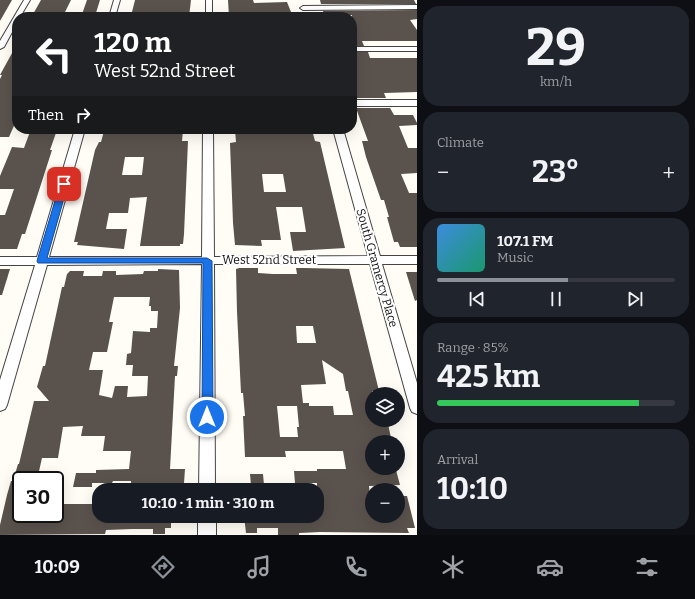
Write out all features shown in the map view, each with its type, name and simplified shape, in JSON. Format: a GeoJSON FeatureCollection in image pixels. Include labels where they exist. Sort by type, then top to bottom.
{"type":"FeatureCollection","features":[{"type":"Feature","properties":{"kind":"street"},"geometry":{"type":"LineString","coordinates":[[20,12],[27,0]]}},
{"type":"Feature","properties":{"kind":"street"},"geometry":{"type":"LineString","coordinates":[[113,12],[117,0]]}},
{"type":"Feature","properties":{"kind":"street"},"geometry":{"type":"LineString","coordinates":[[208,12],[209,0]]}},
{"type":"Feature","properties":{"kind":"street"},"geometry":{"type":"LineString","coordinates":[[301,0],[304,12]]}},
{"type":"Feature","properties":{"kind":"street"},"geometry":{"type":"LineString","coordinates":[[303,8],[417,7]]}},
{"type":"Feature","properties":{"kind":"street"},"geometry":{"type":"LineString","coordinates":[[0,47],[12,26]]}},
{"type":"Feature","properties":{"kind":"street"},"geometry":{"type":"LineString","coordinates":[[357,49],[417,49]]}},
{"type":"Feature","properties":{"kind":"street"},"geometry":{"type":"LineString","coordinates":[[357,103],[417,103]]}},
{"type":"Feature","properties":{"kind":"street"},"geometry":{"type":"LineString","coordinates":[[0,405],[79,134]]}},
{"type":"Feature","properties":{"kind":"street"},"geometry":{"type":"LineString","coordinates":[[207,483],[208,134]]}},
{"type":"Feature","properties":{"kind":"street","name":"South Gramercy Place"},"geometry":{"type":"LineString","coordinates":[[339,134],[417,408]]}},
{"type":"Feature","properties":{"kind":"street","name":"West 52nd Street"},"geometry":{"type":"LineString","coordinates":[[0,261],[417,260]]}},
{"type":"Feature","properties":{"kind":"street"},"geometry":{"type":"LineString","coordinates":[[207,523],[207,535]]}},
{"type":"Feature","properties":{"kind":"building"},"geometry":{"type":"Polygon","coordinates":[[[0,0],[12,0],[0,21],[0,0]]]}},
{"type":"Feature","properties":{"kind":"building"},"geometry":{"type":"Polygon","coordinates":[[[41,0],[71,0],[65,12],[34,12],[41,0]]]}},
{"type":"Feature","properties":{"kind":"building"},"geometry":{"type":"Polygon","coordinates":[[[87,0],[100,0],[96,12],[83,12],[87,0]]]}},
{"type":"Feature","properties":{"kind":"building"},"geometry":{"type":"Polygon","coordinates":[[[135,0],[191,0],[190,12],[132,12],[135,0]]]}},
{"type":"Feature","properties":{"kind":"building"},"geometry":{"type":"Polygon","coordinates":[[[228,0],[253,0],[254,3],[287,2],[291,12],[229,12],[228,0]]]}},
{"type":"Feature","properties":{"kind":"building"},"geometry":{"type":"Polygon","coordinates":[[[320,0],[414,0],[416,4],[321,4],[320,0]]]}},
{"type":"Feature","properties":{"kind":"building"},"geometry":{"type":"Polygon","coordinates":[[[417,10],[417,19],[410,20],[417,30],[417,41],[362,41],[364,46],[357,46],[357,12],[323,11],[417,10]]]}},
{"type":"Feature","properties":{"kind":"building"},"geometry":{"type":"Polygon","coordinates":[[[357,52],[368,52],[370,58],[417,58],[417,92],[384,93],[386,98],[357,98],[357,52]]]}},
{"type":"Feature","properties":{"kind":"building"},"geometry":{"type":"Polygon","coordinates":[[[12,53],[12,130],[9,137],[0,137],[0,79],[2,75],[0,75],[12,53]]]}},
{"type":"Feature","properties":{"kind":"building"},"geometry":{"type":"Polygon","coordinates":[[[357,108],[390,108],[394,115],[413,115],[417,123],[417,125],[399,126],[408,148],[417,148],[417,173],[401,174],[409,193],[417,193],[417,247],[400,247],[398,242],[394,242],[384,200],[381,200],[362,141],[368,141],[357,108]]]}},
{"type":"Feature","properties":{"kind":"building"},"geometry":{"type":"Polygon","coordinates":[[[29,134],[56,134],[50,150],[52,150],[25,234],[22,234],[17,249],[0,249],[0,215],[5,215],[14,189],[0,189],[0,176],[12,147],[24,148],[29,134]]]}},
{"type":"Feature","properties":{"kind":"building"},"geometry":{"type":"Polygon","coordinates":[[[103,134],[183,134],[182,141],[188,141],[183,244],[180,244],[180,246],[140,246],[147,197],[130,198],[128,213],[109,213],[106,229],[127,229],[124,249],[77,245],[78,242],[74,242],[95,150],[99,142],[101,142],[103,134]],[[125,157],[122,175],[142,175],[144,157],[125,157]]]}},
{"type":"Feature","properties":{"kind":"building"},"geometry":{"type":"Polygon","coordinates":[[[235,134],[313,134],[315,141],[320,142],[345,248],[293,251],[290,232],[306,232],[302,207],[276,207],[281,240],[261,240],[262,246],[235,245],[230,143],[236,142],[235,134]],[[262,174],[264,192],[286,192],[283,174],[262,174]]]}},
{"type":"Feature","properties":{"kind":"building"},"geometry":{"type":"Polygon","coordinates":[[[258,268],[258,273],[297,274],[296,268],[349,269],[378,387],[365,387],[365,427],[389,427],[390,435],[365,435],[365,475],[397,475],[399,483],[365,483],[365,523],[405,523],[405,496],[407,496],[415,528],[407,528],[409,533],[320,532],[299,533],[299,535],[278,535],[278,528],[257,528],[257,533],[246,533],[245,523],[324,523],[324,483],[295,483],[294,471],[346,469],[343,451],[285,451],[286,457],[245,457],[243,416],[245,416],[243,393],[241,393],[236,269],[258,268]],[[296,326],[297,343],[316,343],[313,326],[296,326]],[[322,360],[326,384],[301,385],[303,403],[309,403],[309,406],[333,406],[334,415],[353,415],[343,374],[322,360]],[[277,406],[280,437],[298,437],[297,427],[299,427],[297,406],[277,406]]]}},
{"type":"Feature","properties":{"kind":"building"},"geometry":{"type":"Polygon","coordinates":[[[0,269],[10,269],[2,295],[0,295],[0,269]]]}},
{"type":"Feature","properties":{"kind":"building"},"geometry":{"type":"Polygon","coordinates":[[[158,269],[179,270],[180,308],[174,366],[178,366],[177,376],[175,376],[170,469],[185,469],[184,483],[131,483],[131,481],[113,481],[112,483],[92,483],[92,487],[73,487],[76,473],[96,473],[96,470],[129,469],[131,451],[103,451],[105,436],[81,436],[83,426],[63,427],[58,458],[42,458],[39,471],[16,471],[19,464],[34,401],[49,401],[37,387],[43,366],[45,366],[62,287],[64,287],[67,274],[70,271],[84,271],[83,276],[102,276],[103,271],[116,271],[116,275],[143,274],[144,271],[158,271],[158,269]],[[114,297],[109,322],[113,322],[107,352],[93,352],[89,370],[103,370],[99,395],[112,398],[115,386],[128,386],[127,397],[147,396],[148,376],[132,376],[133,365],[126,365],[127,354],[131,353],[133,331],[150,332],[150,328],[157,328],[158,311],[151,311],[151,306],[149,306],[150,297],[114,297]]]}},
{"type":"Feature","properties":{"kind":"building"},"geometry":{"type":"Polygon","coordinates":[[[406,272],[417,272],[417,300],[415,301],[406,272]]]}},
{"type":"Feature","properties":{"kind":"building"},"geometry":{"type":"Polygon","coordinates":[[[250,474],[263,474],[264,483],[251,483],[250,474]]]}},
{"type":"Feature","properties":{"kind":"building"},"geometry":{"type":"Polygon","coordinates":[[[11,481],[12,523],[64,523],[64,504],[92,504],[92,523],[171,523],[171,528],[165,528],[165,534],[153,534],[153,529],[132,529],[106,530],[105,534],[0,535],[0,525],[11,481]]]}},
{"type":"Feature","properties":{"kind":"route"},"geometry":{"type":"LineString","coordinates":[[64,184],[42,261],[207,261],[207,417]]}}]}
